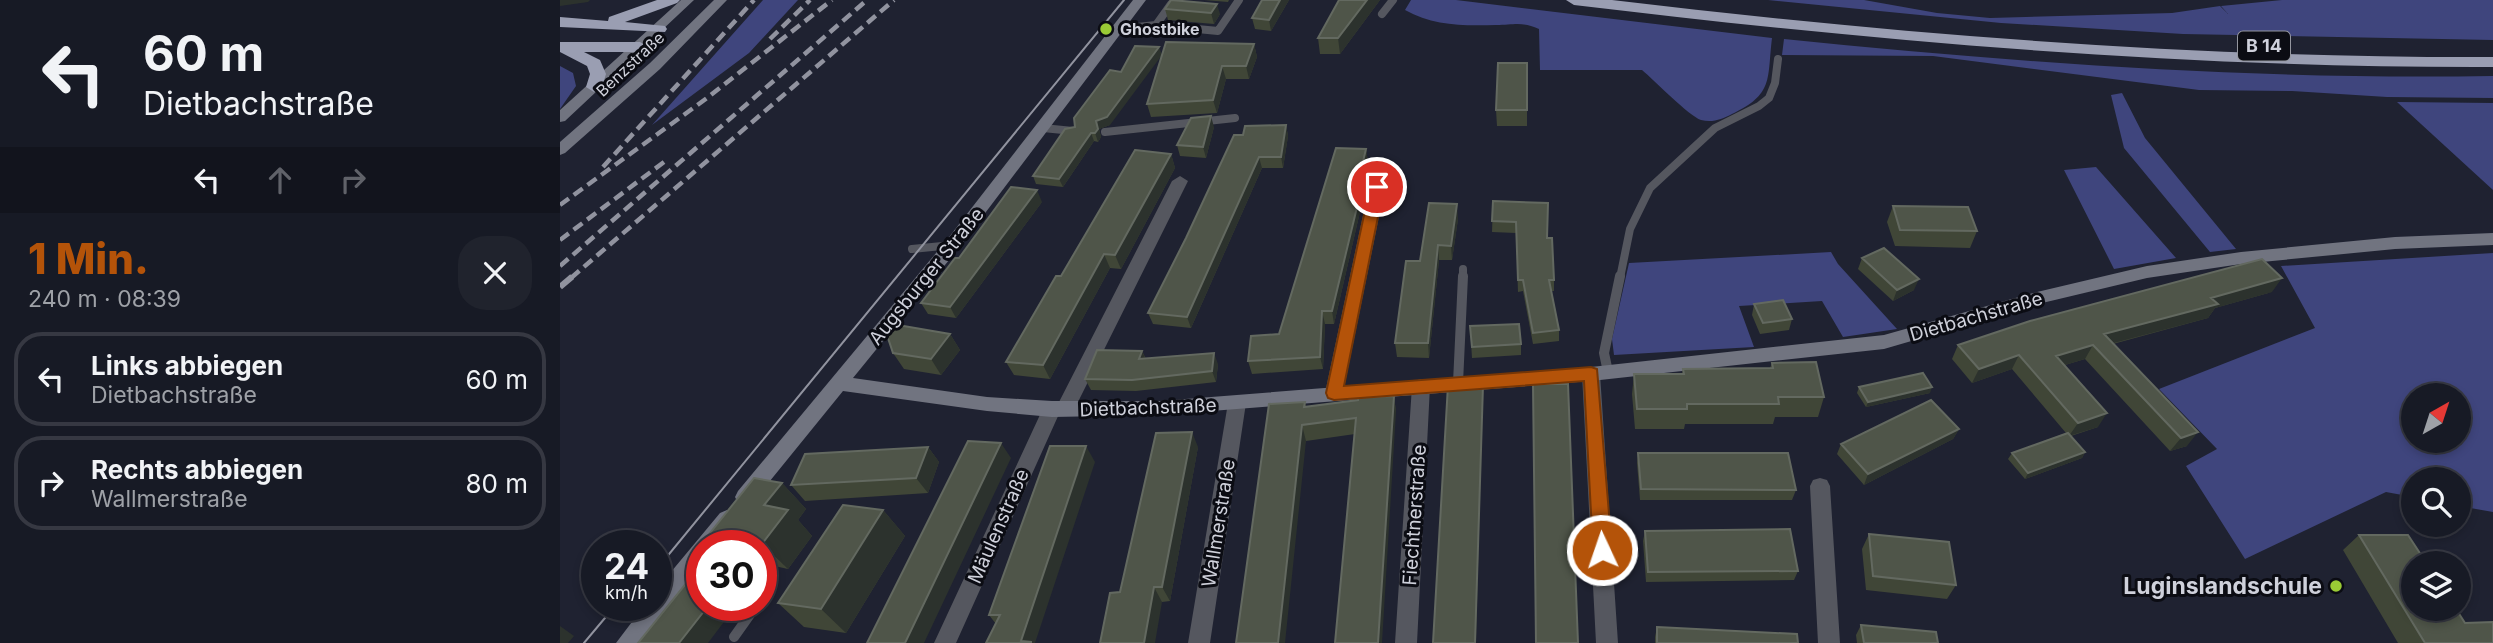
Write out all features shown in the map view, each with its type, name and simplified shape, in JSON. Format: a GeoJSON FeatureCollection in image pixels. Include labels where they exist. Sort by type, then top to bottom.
{"type":"FeatureCollection","features":[{"type":"Feature","properties":{"kind":"highway"},"geometry":{"type":"LineString","coordinates":[[589,24],[634,15],[672,0]]}},
{"type":"Feature","properties":{"kind":"highway","name":"B 14"},"geometry":{"type":"LineString","coordinates":[[1574,0],[1734,20],[2041,49],[2204,59],[2493,62]]}},
{"type":"Feature","properties":{"kind":"highway","name":"B 14"},"geometry":{"type":"LineString","coordinates":[[1681,0],[2001,32],[2189,44],[2493,48]]}},
{"type":"Feature","properties":{"kind":"highway"},"geometry":{"type":"LineString","coordinates":[[560,22],[659,29]]}},
{"type":"Feature","properties":{"kind":"highway"},"geometry":{"type":"LineString","coordinates":[[560,47],[640,47]]}},
{"type":"Feature","properties":{"kind":"highway"},"geometry":{"type":"LineString","coordinates":[[560,47],[594,63],[598,74],[594,88]]}},
{"type":"Feature","properties":{"kind":"main road","name":"Benzstraße"},"geometry":{"type":"LineString","coordinates":[[560,118],[688,0]]}},
{"type":"Feature","properties":{"kind":"main road","name":"Benzstraße"},"geometry":{"type":"LineString","coordinates":[[560,150],[684,38],[721,0]]}},
{"type":"Feature","properties":{"kind":"main road","name":"Augsburger Straße"},"geometry":{"type":"LineString","coordinates":[[720,530],[952,245],[1140,0]]}},
{"type":"Feature","properties":{"kind":"main road"},"geometry":{"type":"LineString","coordinates":[[659,29],[684,38]]}},
{"type":"Feature","properties":{"kind":"main road"},"geometry":{"type":"LineString","coordinates":[[640,47],[684,38]]}},
{"type":"Feature","properties":{"kind":"main road","name":"Dietbachstraße"},"geometry":{"type":"LineString","coordinates":[[839,383],[962,401],[1058,409],[1160,408],[1600,373],[1884,342],[1956,324],[2036,298],[2147,272],[2241,258],[2382,244],[2493,239]]}},
{"type":"Feature","properties":{"kind":"main road","name":"Augsburger Straße"},"geometry":{"type":"LineString","coordinates":[[627,643],[686,572]]}},
{"type":"Feature","properties":{"kind":"street","name":"Mäulenstraße"},"geometry":{"type":"LineString","coordinates":[[945,643],[1058,409],[1180,181]]}},
{"type":"Feature","properties":{"kind":"street"},"geometry":{"type":"LineString","coordinates":[[1334,393],[1377,187]]}},
{"type":"Feature","properties":{"kind":"street"},"geometry":{"type":"LineString","coordinates":[[1600,373],[1607,643]]}},
{"type":"Feature","properties":{"kind":"street","name":"Fiechtnerstraße"},"geometry":{"type":"LineString","coordinates":[[1406,643],[1420,386]]}},
{"type":"Feature","properties":{"kind":"street","name":"Wallmerstraße"},"geometry":{"type":"LineString","coordinates":[[1199,643],[1237,403]]}},
{"type":"Feature","properties":{"kind":"street"},"geometry":{"type":"LineString","coordinates":[[1820,486],[1829,643]]}},
{"type":"Feature","properties":{"kind":"lane"},"geometry":{"type":"LineString","coordinates":[[1118,29],[1156,25],[1218,31],[1239,0]]}},
{"type":"Feature","properties":{"kind":"lane"},"geometry":{"type":"LineString","coordinates":[[1382,14],[1393,0]]}},
{"type":"Feature","properties":{"kind":"lane"},"geometry":{"type":"LineString","coordinates":[[1156,25],[1168,2],[1182,5]]}},
{"type":"Feature","properties":{"kind":"lane"},"geometry":{"type":"LineString","coordinates":[[1221,8],[1234,9]]}},
{"type":"Feature","properties":{"kind":"lane"},"geometry":{"type":"LineString","coordinates":[[1600,373],[1630,229],[1650,188],[1715,128],[1759,106],[1769,97],[1775,83],[1778,59]]}},
{"type":"Feature","properties":{"kind":"lane"},"geometry":{"type":"LineString","coordinates":[[1105,132],[1236,118]]}},
{"type":"Feature","properties":{"kind":"lane"},"geometry":{"type":"LineString","coordinates":[[1043,128],[1073,131]]}},
{"type":"Feature","properties":{"kind":"lane"},"geometry":{"type":"LineString","coordinates":[[912,249],[952,245]]}},
{"type":"Feature","properties":{"kind":"lane"},"geometry":{"type":"LineString","coordinates":[[1458,383],[1463,269]]}},
{"type":"Feature","properties":{"kind":"lane"},"geometry":{"type":"LineString","coordinates":[[734,637],[745,621]]}},
{"type":"Feature","properties":{"kind":"shaded area"},"geometry":{"type":"Polygon","coordinates":[[[763,0],[798,0],[749,53],[652,125],[763,0]]]}},
{"type":"Feature","properties":{"kind":"shaded area"},"geometry":{"type":"Polygon","coordinates":[[[1411,0],[1456,0],[1772,38],[1766,84],[1762,92],[1746,107],[1717,120],[1701,120],[1680,105],[1642,70],[1540,70],[1539,29],[1522,24],[1472,25],[1438,22],[1405,10],[1411,0]]]}},
{"type":"Feature","properties":{"kind":"shaded area"},"geometry":{"type":"Polygon","coordinates":[[[1768,0],[1864,0],[1937,13],[1990,18],[2172,13],[2220,6],[2228,14],[2221,6],[2282,0],[2493,0],[2493,40],[2183,34],[2001,23],[1768,0]]]}},
{"type":"Feature","properties":{"kind":"shaded area"},"geometry":{"type":"Polygon","coordinates":[[[1784,39],[2138,68],[2404,77],[2493,76],[2493,98],[2199,90],[1933,56],[1782,55],[1784,39]]]}},
{"type":"Feature","properties":{"kind":"shaded area"},"geometry":{"type":"Polygon","coordinates":[[[560,66],[573,73],[576,86],[560,109],[560,66]]]}},
{"type":"Feature","properties":{"kind":"shaded area"},"geometry":{"type":"Polygon","coordinates":[[[2122,93],[2145,138],[2236,249],[2210,252],[2124,148],[2111,95],[2122,93]]]}},
{"type":"Feature","properties":{"kind":"shaded area"},"geometry":{"type":"Polygon","coordinates":[[[2397,102],[2493,103],[2493,190],[2397,102]]]}},
{"type":"Feature","properties":{"kind":"shaded area"},"geometry":{"type":"Polygon","coordinates":[[[2096,167],[2176,258],[2114,269],[2064,170],[2096,167]]]}},
{"type":"Feature","properties":{"kind":"shaded area"},"geometry":{"type":"Polygon","coordinates":[[[1831,252],[1838,264],[1897,329],[1843,337],[1822,301],[1739,306],[1754,347],[1614,355],[1612,339],[1629,263],[1831,252]]]}},
{"type":"Feature","properties":{"kind":"shaded area"},"geometry":{"type":"Polygon","coordinates":[[[2493,253],[2493,512],[2471,508],[2471,467],[2401,467],[2401,495],[2386,492],[2245,559],[2186,466],[2217,449],[2159,389],[2315,328],[2281,266],[2493,253]]]}},
{"type":"Feature","properties":{"kind":"building"},"geometry":{"type":"Polygon","coordinates":[[[1171,0],[1217,4],[1211,13],[1165,9],[1171,0]]]}},
{"type":"Feature","properties":{"kind":"building"},"geometry":{"type":"Polygon","coordinates":[[[1262,0],[1280,0],[1269,20],[1252,18],[1262,0]]]}},
{"type":"Feature","properties":{"kind":"building"},"geometry":{"type":"Polygon","coordinates":[[[1339,0],[1367,0],[1338,38],[1318,38],[1339,0]]]}},
{"type":"Feature","properties":{"kind":"building"},"geometry":{"type":"Polygon","coordinates":[[[1166,42],[1254,44],[1246,66],[1222,66],[1213,100],[1147,104],[1166,42]]]}},
{"type":"Feature","properties":{"kind":"building"},"geometry":{"type":"Polygon","coordinates":[[[1135,46],[1159,47],[1107,117],[1096,121],[1098,129],[1091,133],[1059,179],[1033,176],[1065,129],[1075,127],[1074,118],[1110,70],[1121,72],[1135,46]]]}},
{"type":"Feature","properties":{"kind":"building"},"geometry":{"type":"Polygon","coordinates":[[[1498,63],[1527,63],[1527,110],[1496,110],[1498,63]]]}},
{"type":"Feature","properties":{"kind":"building"},"geometry":{"type":"Polygon","coordinates":[[[1211,116],[1203,147],[1177,145],[1191,118],[1211,116]]]}},
{"type":"Feature","properties":{"kind":"building"},"geometry":{"type":"Polygon","coordinates":[[[1286,125],[1281,157],[1259,157],[1187,317],[1148,313],[1234,135],[1243,135],[1245,126],[1286,125]]]}},
{"type":"Feature","properties":{"kind":"building"},"geometry":{"type":"Polygon","coordinates":[[[1336,148],[1366,149],[1361,170],[1369,170],[1365,174],[1332,311],[1322,311],[1320,357],[1248,361],[1251,336],[1279,334],[1336,148]]]}},
{"type":"Feature","properties":{"kind":"building"},"geometry":{"type":"Polygon","coordinates":[[[1135,150],[1171,154],[1115,255],[1104,254],[1043,365],[1006,362],[1056,276],[1061,276],[1135,150]]]}},
{"type":"Feature","properties":{"kind":"building"},"geometry":{"type":"Polygon","coordinates":[[[1011,187],[1037,190],[950,307],[921,303],[955,258],[959,258],[1011,187]]]}},
{"type":"Feature","properties":{"kind":"building"},"geometry":{"type":"Polygon","coordinates":[[[1493,201],[1548,203],[1547,238],[1552,238],[1554,280],[1549,280],[1559,330],[1533,333],[1523,280],[1518,280],[1516,222],[1492,221],[1493,201]]]}},
{"type":"Feature","properties":{"kind":"building"},"geometry":{"type":"Polygon","coordinates":[[[1429,203],[1457,204],[1451,246],[1438,245],[1428,343],[1395,343],[1406,261],[1420,261],[1429,203]]]}},
{"type":"Feature","properties":{"kind":"building"},"geometry":{"type":"Polygon","coordinates":[[[1893,206],[1968,207],[1977,231],[1900,230],[1893,206]]]}},
{"type":"Feature","properties":{"kind":"building"},"geometry":{"type":"Polygon","coordinates":[[[1884,248],[1919,279],[1897,290],[1862,258],[1884,248]]]}},
{"type":"Feature","properties":{"kind":"building"},"geometry":{"type":"Polygon","coordinates":[[[2262,259],[2282,278],[2211,298],[2218,304],[2104,334],[2198,432],[2181,438],[2093,345],[2056,356],[2107,413],[2078,423],[2019,355],[1979,369],[1958,345],[2030,321],[2262,259]]]}},
{"type":"Feature","properties":{"kind":"building"},"geometry":{"type":"Polygon","coordinates":[[[1783,300],[1792,319],[1763,323],[1754,304],[1783,300]]]}},
{"type":"Feature","properties":{"kind":"building"},"geometry":{"type":"Polygon","coordinates":[[[892,324],[950,334],[931,359],[893,353],[886,332],[892,324]]]}},
{"type":"Feature","properties":{"kind":"building"},"geometry":{"type":"Polygon","coordinates":[[[1519,324],[1521,344],[1472,347],[1470,326],[1519,324]]]}},
{"type":"Feature","properties":{"kind":"building"},"geometry":{"type":"Polygon","coordinates":[[[1097,350],[1142,351],[1139,359],[1214,353],[1212,371],[1132,380],[1085,379],[1097,350]]]}},
{"type":"Feature","properties":{"kind":"building"},"geometry":{"type":"Polygon","coordinates":[[[1816,362],[1824,397],[1778,397],[1779,404],[1687,404],[1687,409],[1637,409],[1634,374],[1684,374],[1683,369],[1773,368],[1772,363],[1816,362]]]}},
{"type":"Feature","properties":{"kind":"building"},"geometry":{"type":"Polygon","coordinates":[[[1923,373],[1932,387],[1868,402],[1859,387],[1923,373]]]}},
{"type":"Feature","properties":{"kind":"building"},"geometry":{"type":"Polygon","coordinates":[[[1533,384],[1568,384],[1578,643],[1536,643],[1533,384]]]}},
{"type":"Feature","properties":{"kind":"building"},"geometry":{"type":"Polygon","coordinates":[[[1448,385],[1483,385],[1475,643],[1433,643],[1448,385]]]}},
{"type":"Feature","properties":{"kind":"building"},"geometry":{"type":"Polygon","coordinates":[[[1394,396],[1378,643],[1335,643],[1356,418],[1302,425],[1278,643],[1236,643],[1269,404],[1305,402],[1304,407],[1358,400],[1358,397],[1394,396]]]}},
{"type":"Feature","properties":{"kind":"building"},"geometry":{"type":"Polygon","coordinates":[[[1931,400],[1959,429],[1868,474],[1841,444],[1931,400]]]}},
{"type":"Feature","properties":{"kind":"building"},"geometry":{"type":"Polygon","coordinates":[[[1192,432],[1162,587],[1154,587],[1144,643],[1100,643],[1110,593],[1120,592],[1156,433],[1192,432]]]}},
{"type":"Feature","properties":{"kind":"building"},"geometry":{"type":"Polygon","coordinates":[[[2068,433],[2085,452],[2028,473],[2012,453],[2068,433]]]}},
{"type":"Feature","properties":{"kind":"building"},"geometry":{"type":"Polygon","coordinates":[[[968,441],[1001,443],[905,643],[867,643],[968,441]]]}},
{"type":"Feature","properties":{"kind":"building"},"geometry":{"type":"Polygon","coordinates":[[[1050,446],[1086,446],[1021,641],[1031,643],[986,643],[1000,615],[989,615],[1050,446]]]}},
{"type":"Feature","properties":{"kind":"building"},"geometry":{"type":"Polygon","coordinates":[[[928,447],[916,478],[791,485],[805,454],[928,447]]]}},
{"type":"Feature","properties":{"kind":"building"},"geometry":{"type":"Polygon","coordinates":[[[1638,453],[1788,453],[1796,490],[1641,489],[1638,453]]]}},
{"type":"Feature","properties":{"kind":"building"},"geometry":{"type":"Polygon","coordinates":[[[754,478],[782,483],[764,505],[788,510],[773,530],[712,530],[754,478]]]}},
{"type":"Feature","properties":{"kind":"building"},"geometry":{"type":"Polygon","coordinates":[[[843,505],[883,510],[821,609],[778,603],[843,505]]]}},
{"type":"Feature","properties":{"kind":"building"},"geometry":{"type":"Polygon","coordinates":[[[1790,529],[1798,571],[1648,572],[1645,531],[1790,529]]]}},
{"type":"Feature","properties":{"kind":"building"},"geometry":{"type":"Polygon","coordinates":[[[1869,534],[1949,542],[1956,585],[1873,576],[1869,534]]]}},
{"type":"Feature","properties":{"kind":"building"},"geometry":{"type":"Polygon","coordinates":[[[2359,535],[2409,537],[2418,551],[2401,551],[2401,604],[2359,535]]]}},
{"type":"Feature","properties":{"kind":"building"},"geometry":{"type":"Polygon","coordinates":[[[686,583],[686,621],[696,621],[679,643],[638,643],[656,621],[672,621],[672,601],[686,583]]]}},
{"type":"Feature","properties":{"kind":"building"},"geometry":{"type":"Polygon","coordinates":[[[2412,621],[2493,622],[2493,643],[2425,643],[2412,621]]]}},
{"type":"Feature","properties":{"kind":"building"},"geometry":{"type":"Polygon","coordinates":[[[1861,625],[1936,632],[1938,643],[1864,643],[1861,625]]]}},
{"type":"Feature","properties":{"kind":"building"},"geometry":{"type":"Polygon","coordinates":[[[1657,627],[1797,634],[1798,643],[1657,643],[1657,627]]]}},
{"type":"Feature","properties":{"kind":"tram line"},"geometry":{"type":"LineString","coordinates":[[672,551],[1124,0]]}},
{"type":"Feature","properties":{"kind":"tram line"},"geometry":{"type":"LineString","coordinates":[[584,643],[602,621]]}},
{"type":"Feature","properties":{"kind":"railway"},"geometry":{"type":"LineString","coordinates":[[603,167],[754,0]]}},
{"type":"Feature","properties":{"kind":"railway"},"geometry":{"type":"LineString","coordinates":[[770,39],[810,0]]}},
{"type":"Feature","properties":{"kind":"railway"},"geometry":{"type":"LineString","coordinates":[[560,205],[707,98],[832,0]]}},
{"type":"Feature","properties":{"kind":"railway"},"geometry":{"type":"LineString","coordinates":[[560,266],[867,0]]}},
{"type":"Feature","properties":{"kind":"railway"},"geometry":{"type":"LineString","coordinates":[[571,278],[894,0]]}},
{"type":"Feature","properties":{"kind":"railway"},"geometry":{"type":"LineString","coordinates":[[560,240],[664,162]]}},
{"type":"Feature","properties":{"kind":"railway"},"geometry":{"type":"LineString","coordinates":[[560,287],[573,276]]}},
{"type":"Feature","properties":{"kind":"place","name":"Ghostbike"},"geometry":{"type":"Point","coordinates":[1106,29]}},
{"type":"Feature","properties":{"kind":"place","name":"Luginslandschule"},"geometry":{"type":"Point","coordinates":[2336,586]}},
{"type":"Feature","properties":{"kind":"route"},"geometry":{"type":"LineString","coordinates":[[1377,187],[1334,393],[1591,374],[1602,550]]}}]}
